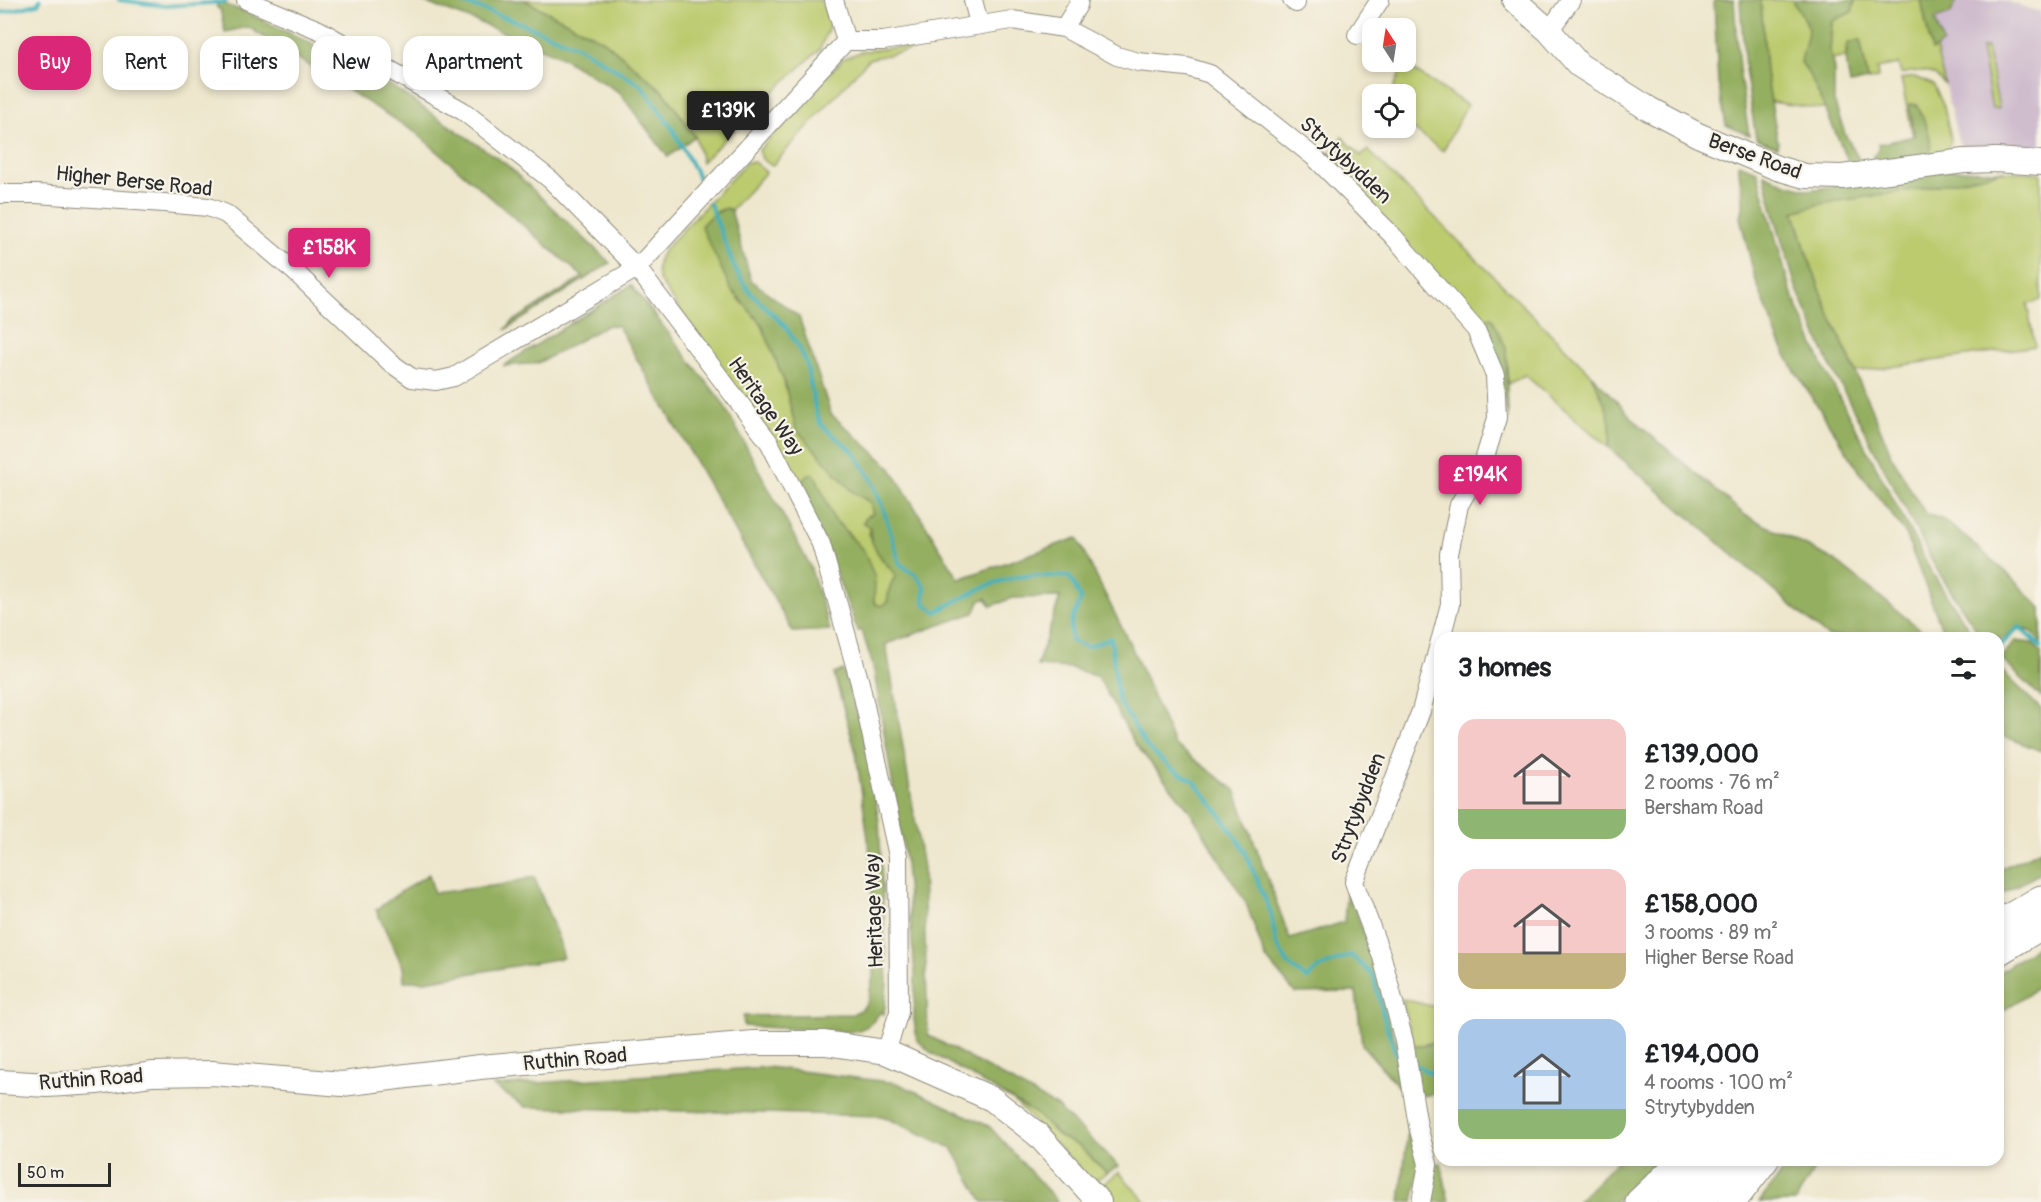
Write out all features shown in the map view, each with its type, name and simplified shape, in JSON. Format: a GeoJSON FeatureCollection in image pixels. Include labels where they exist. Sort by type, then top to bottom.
{"type":"FeatureCollection","features":[{"type":"Feature","properties":{"kind":"highway"},"geometry":{"type":"LineString","coordinates":[[2004,921],[2041,899]]}},
{"type":"Feature","properties":{"kind":"highway"},"geometry":{"type":"LineString","coordinates":[[2004,948],[2041,926]]}},
{"type":"Feature","properties":{"kind":"highway"},"geometry":{"type":"LineString","coordinates":[[1639,1202],[1677,1166]]}},
{"type":"Feature","properties":{"kind":"highway"},"geometry":{"type":"LineString","coordinates":[[1671,1202],[1704,1166]]}},
{"type":"Feature","properties":{"kind":"highway"},"geometry":{"type":"LineString","coordinates":[[1699,1202],[1732,1166]]}},
{"type":"Feature","properties":{"kind":"highway"},"geometry":{"type":"LineString","coordinates":[[1732,1202],[1760,1166]]}},
{"type":"Feature","properties":{"kind":"main road","name":"Berse Road"},"geometry":{"type":"LineString","coordinates":[[1514,0],[1549,31],[1579,65],[1698,135],[1777,168],[1805,176],[1842,177],[1964,161],[1995,160],[2041,163]]}},
{"type":"Feature","properties":{"kind":"main road","name":"Ruthin Road"},"geometry":{"type":"LineString","coordinates":[[0,1082],[47,1085],[98,1082],[152,1074],[212,1073],[342,1084],[480,1067],[754,1043],[825,1044],[886,1052],[992,1099],[1038,1135],[1099,1202]]}},
{"type":"Feature","properties":{"kind":"street","name":"Heritage Way"},"geometry":{"type":"LineString","coordinates":[[246,0],[319,30],[463,111],[551,180],[637,268],[769,442],[821,544],[860,683],[898,856],[899,1012],[886,1052]]}},
{"type":"Feature","properties":{"kind":"street"},"geometry":{"type":"LineString","coordinates":[[834,0],[846,41]]}},
{"type":"Feature","properties":{"kind":"street"},"geometry":{"type":"LineString","coordinates":[[973,0],[979,24]]}},
{"type":"Feature","properties":{"kind":"street"},"geometry":{"type":"LineString","coordinates":[[1064,28],[1079,0]]}},
{"type":"Feature","properties":{"kind":"street"},"geometry":{"type":"LineString","coordinates":[[1357,35],[1380,0]]}},
{"type":"Feature","properties":{"kind":"street"},"geometry":{"type":"LineString","coordinates":[[1549,31],[1571,0]]}},
{"type":"Feature","properties":{"kind":"street","name":"Strytybydden"},"geometry":{"type":"LineString","coordinates":[[846,41],[883,41],[1012,20],[1064,28],[1117,56],[1138,62],[1187,67],[1210,74],[1314,157],[1392,235],[1476,330],[1495,375],[1497,418],[1483,465],[1459,506],[1449,554],[1450,604],[1442,632]]}},
{"type":"Feature","properties":{"kind":"street","name":"Higher Berse Road"},"geometry":{"type":"LineString","coordinates":[[0,194],[37,194],[164,203],[208,207],[226,214],[294,271],[391,363],[412,378],[436,381],[454,378],[637,268],[846,41]]}},
{"type":"Feature","properties":{"kind":"street","name":"Strytybydden"},"geometry":{"type":"LineString","coordinates":[[1421,1202],[1428,1164],[1418,1126],[1407,1059],[1382,957],[1354,882],[1421,711],[1434,662]]}},
{"type":"Feature","properties":{"kind":"shaded area"},"geometry":{"type":"Polygon","coordinates":[[[1924,0],[2002,0],[2041,12],[2041,157],[1967,155],[1958,140],[1924,0]]]}},
{"type":"Feature","properties":{"kind":"green space"},"geometry":{"type":"Polygon","coordinates":[[[418,0],[524,0],[604,41],[664,92],[695,136],[668,157],[619,92],[560,56],[543,49],[543,36],[512,36],[418,0]]]}},
{"type":"Feature","properties":{"kind":"green space"},"geometry":{"type":"Polygon","coordinates":[[[524,0],[821,0],[830,24],[820,49],[702,162],[695,136],[664,92],[604,41],[524,0]]]}},
{"type":"Feature","properties":{"kind":"green space"},"geometry":{"type":"Polygon","coordinates":[[[1714,0],[1734,0],[1739,69],[1749,135],[1726,125],[1718,83],[1714,0]]]}},
{"type":"Feature","properties":{"kind":"green space"},"geometry":{"type":"Polygon","coordinates":[[[1740,0],[1761,0],[1766,73],[1777,147],[1756,138],[1745,69],[1740,0]]]}},
{"type":"Feature","properties":{"kind":"green space"},"geometry":{"type":"Polygon","coordinates":[[[1761,0],[1825,0],[1828,110],[1771,102],[1766,72],[1761,0]]]}},
{"type":"Feature","properties":{"kind":"green space"},"geometry":{"type":"Polygon","coordinates":[[[1795,0],[1855,0],[1852,12],[1832,21],[1830,51],[1834,70],[1834,101],[1845,134],[1861,163],[1850,165],[1811,78],[1801,62],[1808,31],[1805,19],[1793,3],[1795,0]]]}},
{"type":"Feature","properties":{"kind":"green space"},"geometry":{"type":"Polygon","coordinates":[[[1855,0],[1921,0],[1932,51],[1936,48],[1945,85],[1935,75],[1925,71],[1901,74],[1898,64],[1877,68],[1878,78],[1868,80],[1860,40],[1846,49],[1846,57],[1831,60],[1832,21],[1852,12],[1855,0]]]}},
{"type":"Feature","properties":{"kind":"green space"},"geometry":{"type":"Polygon","coordinates":[[[1921,0],[1957,0],[1950,14],[1935,19],[1943,43],[1932,51],[1921,0]]]}},
{"type":"Feature","properties":{"kind":"green space"},"geometry":{"type":"Polygon","coordinates":[[[216,1],[250,14],[295,36],[262,36],[248,27],[225,32],[220,9],[217,8],[216,1]]]}},
{"type":"Feature","properties":{"kind":"green space"},"geometry":{"type":"Polygon","coordinates":[[[299,38],[311,44],[311,67],[299,59],[299,38]]]}},
{"type":"Feature","properties":{"kind":"green space"},"geometry":{"type":"Polygon","coordinates":[[[1860,40],[1868,80],[1850,84],[1846,58],[1848,43],[1860,40]]]}},
{"type":"Feature","properties":{"kind":"green space"},"geometry":{"type":"Polygon","coordinates":[[[947,42],[869,59],[772,166],[762,159],[759,150],[844,58],[864,51],[947,42]]]}},
{"type":"Feature","properties":{"kind":"green space"},"geometry":{"type":"Polygon","coordinates":[[[1987,47],[1999,108],[1992,109],[1981,48],[1987,47]]]}},
{"type":"Feature","properties":{"kind":"green space"},"geometry":{"type":"Polygon","coordinates":[[[1401,72],[1416,72],[1467,105],[1443,151],[1416,131],[1416,84],[1395,84],[1401,72]]]}},
{"type":"Feature","properties":{"kind":"green space"},"geometry":{"type":"Polygon","coordinates":[[[1915,77],[1934,85],[1944,107],[1951,139],[1947,154],[1930,156],[1909,105],[1915,137],[1913,137],[1901,79],[1915,77]]]}},
{"type":"Feature","properties":{"kind":"green space"},"geometry":{"type":"Polygon","coordinates":[[[391,86],[506,164],[610,263],[505,330],[512,322],[583,277],[415,132],[348,90],[391,90],[391,86]]]}},
{"type":"Feature","properties":{"kind":"green space"},"geometry":{"type":"Polygon","coordinates":[[[1909,104],[1918,105],[1930,137],[1930,156],[1872,164],[1873,156],[1879,151],[1878,144],[1915,136],[1909,104]]]}},
{"type":"Feature","properties":{"kind":"green space"},"geometry":{"type":"Polygon","coordinates":[[[1342,137],[1361,156],[1368,150],[1590,373],[1603,399],[1609,418],[1611,428],[1608,447],[1525,375],[1508,384],[1506,348],[1480,319],[1458,304],[1324,160],[1342,137]]]}},
{"type":"Feature","properties":{"kind":"green space"},"geometry":{"type":"Polygon","coordinates":[[[747,162],[754,162],[766,172],[731,210],[718,211],[708,220],[731,289],[762,325],[784,381],[796,429],[853,492],[870,502],[873,514],[869,535],[882,559],[896,575],[890,586],[887,603],[881,606],[874,603],[851,536],[833,518],[816,477],[796,488],[767,434],[659,280],[658,264],[664,250],[747,162]]]}},
{"type":"Feature","properties":{"kind":"green space"},"geometry":{"type":"Polygon","coordinates":[[[1739,164],[1757,171],[1790,289],[1822,364],[1931,571],[1971,632],[1943,632],[1905,533],[1860,472],[1792,366],[1777,337],[1755,278],[1740,217],[1743,198],[1739,164]]]}},
{"type":"Feature","properties":{"kind":"green space"},"geometry":{"type":"Polygon","coordinates":[[[1949,170],[2041,173],[2041,300],[2027,304],[2035,346],[1856,372],[1827,308],[1809,260],[1786,184],[1809,190],[1949,170]]]}},
{"type":"Feature","properties":{"kind":"green space"},"geometry":{"type":"Polygon","coordinates":[[[1949,170],[2005,171],[1919,189],[1820,204],[1794,212],[1827,308],[1894,460],[1911,490],[1925,513],[1945,521],[1964,536],[2006,572],[2041,608],[2041,643],[2032,632],[2019,627],[2004,638],[2004,632],[1978,632],[1936,568],[1828,361],[1796,287],[1764,174],[1786,184],[1809,190],[1949,170]]]}},
{"type":"Feature","properties":{"kind":"green space"},"geometry":{"type":"Polygon","coordinates":[[[726,208],[731,210],[751,280],[799,317],[831,414],[890,467],[959,579],[1077,538],[1132,648],[1174,744],[1235,790],[1290,939],[1344,922],[1347,887],[1393,1011],[1391,1029],[1399,1047],[1423,1046],[1434,1043],[1434,1094],[1424,1096],[1417,1089],[1421,1164],[1413,1202],[1400,1202],[1411,1101],[1362,1045],[1356,992],[1295,993],[1265,957],[1246,903],[1188,808],[1135,744],[1098,677],[1071,668],[1037,666],[1060,597],[1013,598],[991,606],[986,598],[980,601],[974,613],[886,644],[923,868],[928,1035],[1056,1106],[1119,1166],[1107,1173],[1079,1146],[1060,1137],[1035,1113],[930,1052],[917,1040],[914,1019],[915,974],[904,853],[873,666],[862,631],[858,631],[824,542],[796,488],[807,476],[812,474],[816,477],[833,518],[864,551],[875,578],[874,603],[881,606],[887,603],[890,586],[896,575],[874,547],[870,527],[863,522],[867,516],[873,514],[870,502],[853,492],[796,429],[784,381],[762,325],[731,289],[701,226],[710,216],[726,208]]]}},
{"type":"Feature","properties":{"kind":"green space"},"geometry":{"type":"Polygon","coordinates":[[[631,285],[723,403],[810,566],[830,630],[793,632],[618,326],[608,325],[538,363],[503,366],[631,285]]]}},
{"type":"Feature","properties":{"kind":"green space"},"geometry":{"type":"Polygon","coordinates":[[[1476,316],[1480,319],[1492,317],[1506,348],[1508,420],[1502,384],[1476,316]]]}},
{"type":"Feature","properties":{"kind":"green space"},"geometry":{"type":"Polygon","coordinates":[[[1590,373],[1639,425],[1745,515],[1834,560],[1924,632],[1822,632],[1608,447],[1611,428],[1603,399],[1590,373]]]}},
{"type":"Feature","properties":{"kind":"green space"},"geometry":{"type":"Polygon","coordinates":[[[2015,641],[2032,643],[2041,652],[2041,697],[2004,662],[2004,655],[2015,641]]]}},
{"type":"Feature","properties":{"kind":"green space"},"geometry":{"type":"Polygon","coordinates":[[[843,670],[865,739],[879,821],[887,982],[884,1014],[880,1012],[867,1026],[848,1032],[744,1026],[743,1016],[853,1014],[867,1003],[874,973],[871,860],[856,753],[834,674],[843,670]]]}},
{"type":"Feature","properties":{"kind":"green space"},"geometry":{"type":"Polygon","coordinates":[[[2004,673],[2041,709],[2041,751],[2004,736],[2004,673]]]}},
{"type":"Feature","properties":{"kind":"green space"},"geometry":{"type":"Polygon","coordinates":[[[2041,850],[2041,873],[2004,893],[2004,867],[2041,850]]]}},
{"type":"Feature","properties":{"kind":"green space"},"geometry":{"type":"Polygon","coordinates":[[[429,874],[434,893],[500,885],[534,877],[559,940],[563,958],[425,981],[404,981],[403,967],[376,910],[429,874]]]}},
{"type":"Feature","properties":{"kind":"green space"},"geometry":{"type":"Polygon","coordinates":[[[2041,944],[2041,985],[2004,1010],[2004,969],[2041,944]]]}},
{"type":"Feature","properties":{"kind":"green space"},"geometry":{"type":"Polygon","coordinates":[[[1402,999],[1434,1007],[1434,1042],[1414,1046],[1402,999]]]}},
{"type":"Feature","properties":{"kind":"green space"},"geometry":{"type":"Polygon","coordinates":[[[767,1067],[897,1083],[989,1126],[1058,1202],[983,1202],[952,1148],[882,1116],[525,1107],[493,1086],[767,1067]]]}},
{"type":"Feature","properties":{"kind":"green space"},"geometry":{"type":"Polygon","coordinates":[[[1014,1101],[1035,1113],[1060,1137],[1079,1146],[1107,1173],[1093,1182],[1014,1101]]]}},
{"type":"Feature","properties":{"kind":"green space"},"geometry":{"type":"Polygon","coordinates":[[[1432,1164],[1442,1166],[1449,1202],[1426,1202],[1432,1164]]]}},
{"type":"Feature","properties":{"kind":"green space"},"geometry":{"type":"Polygon","coordinates":[[[1612,1166],[1652,1166],[1615,1202],[1577,1202],[1612,1166]]]}},
{"type":"Feature","properties":{"kind":"green space"},"geometry":{"type":"Polygon","coordinates":[[[1787,1166],[1816,1166],[1795,1202],[1759,1202],[1787,1166]]]}},
{"type":"Feature","properties":{"kind":"green space"},"geometry":{"type":"Polygon","coordinates":[[[1119,1172],[1146,1202],[1115,1202],[1098,1188],[1119,1172]]]}},
{"type":"Feature","properties":{"kind":"waterway"},"geometry":{"type":"LineString","coordinates":[[0,13],[38,4],[40,0]]}},
{"type":"Feature","properties":{"kind":"waterway"},"geometry":{"type":"LineString","coordinates":[[119,0],[165,6],[226,2]]}},
{"type":"Feature","properties":{"kind":"waterway"},"geometry":{"type":"LineString","coordinates":[[455,0],[579,47],[641,85],[672,128],[701,182]]}},
{"type":"Feature","properties":{"kind":"waterway"},"geometry":{"type":"LineString","coordinates":[[710,204],[736,271],[750,292],[785,326],[797,344],[806,362],[816,412],[821,425],[854,452],[872,480],[900,564],[916,575],[925,587],[924,603],[936,612],[1003,580],[1027,576],[1070,577],[1081,599],[1071,623],[1071,641],[1087,647],[1111,638],[1118,700],[1147,747],[1171,768],[1194,781],[1243,847],[1271,913],[1276,943],[1288,964],[1307,979],[1319,968],[1351,955],[1373,975],[1387,1028],[1396,1054],[1400,1056]]}},
{"type":"Feature","properties":{"kind":"waterway"},"geometry":{"type":"LineString","coordinates":[[2004,642],[2019,627],[2041,647]]}},
{"type":"Feature","properties":{"kind":"waterway"},"geometry":{"type":"LineString","coordinates":[[1414,1064],[1434,1075]]}}]}
